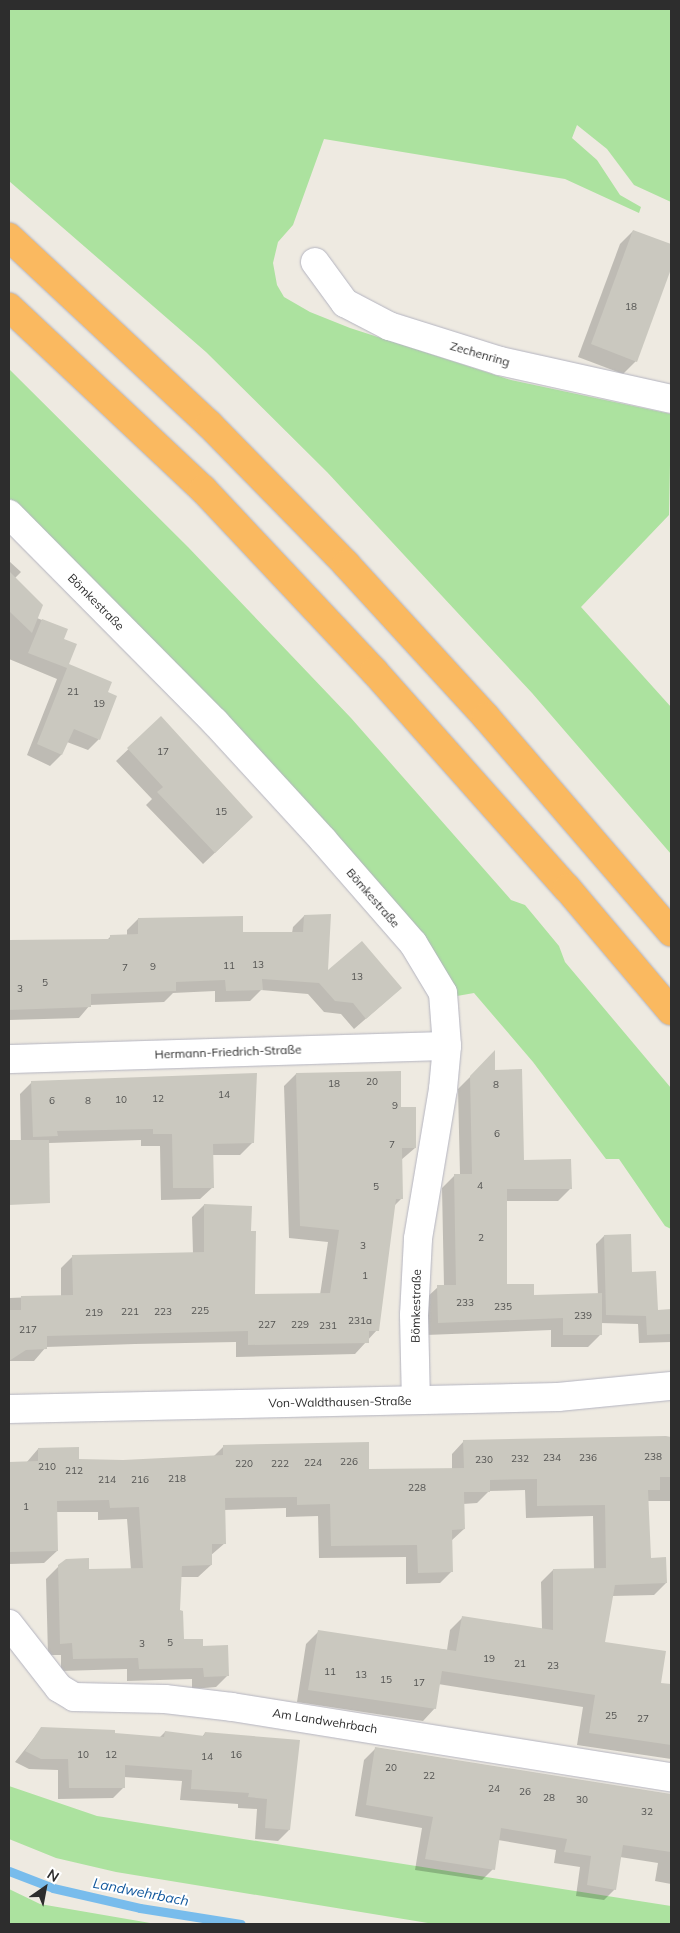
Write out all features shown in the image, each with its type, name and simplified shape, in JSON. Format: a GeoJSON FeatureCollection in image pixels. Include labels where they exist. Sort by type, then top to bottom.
{"type":"FeatureCollection","features":[{"type":"Feature","properties":{"kind":"highway"},"geometry":{"type":"LineString","coordinates":[[9,237],[209,424],[346,564],[486,717],[671,932]]}},
{"type":"Feature","properties":{"kind":"highway"},"geometry":{"type":"LineString","coordinates":[[9,307],[202,489],[374,671],[567,888],[671,1011]]}},
{"type":"Feature","properties":{"kind":"street","name":"Zechenring"},"geometry":{"type":"LineString","coordinates":[[314,262],[345,303],[389,326],[500,362],[671,399]]}},
{"type":"Feature","properties":{"kind":"street","name":"Bömkestraße"},"geometry":{"type":"LineString","coordinates":[[9,514],[216,722],[413,944],[443,992],[447,1046],[418,1238],[414,1314],[416,1400]]}},
{"type":"Feature","properties":{"kind":"street","name":"Hermann-Friedrich-Straße"},"geometry":{"type":"LineString","coordinates":[[9,1059],[447,1046]]}},
{"type":"Feature","properties":{"kind":"street","name":"Von-Waldthausen-Straße"},"geometry":{"type":"LineString","coordinates":[[9,1409],[558,1397],[671,1386]]}},
{"type":"Feature","properties":{"kind":"street","name":"Am Landwehrbach"},"geometry":{"type":"LineString","coordinates":[[9,1624],[60,1688],[74,1697],[165,1699],[671,1777]]}},
{"type":"Feature","properties":{"kind":"green space"},"geometry":{"type":"Polygon","coordinates":[[[9,9],[671,9],[671,202],[634,185],[607,149],[577,125],[572,138],[597,160],[620,195],[641,207],[639,213],[565,179],[324,139],[293,225],[278,242],[273,263],[277,285],[284,297],[310,312],[350,328],[511,380],[671,414],[669,515],[581,607],[671,707],[671,854],[532,693],[327,472],[206,352],[9,181],[9,9]]]}},
{"type":"Feature","properties":{"kind":"green space"},"geometry":{"type":"Polygon","coordinates":[[[9,369],[188,547],[351,718],[511,900],[525,905],[559,946],[565,962],[671,1088],[671,1229],[665,1226],[619,1159],[606,1159],[533,1062],[474,993],[457,996],[9,501],[9,369]]]}},
{"type":"Feature","properties":{"kind":"green space"},"geometry":{"type":"Polygon","coordinates":[[[9,1786],[97,1816],[671,1906],[671,1924],[434,1924],[116,1872],[56,1858],[9,1839],[9,1786]]]}},
{"type":"Feature","properties":{"kind":"green space"},"geometry":{"type":"Polygon","coordinates":[[[9,1889],[40,1904],[156,1924],[9,1924],[9,1889]]]}},
{"type":"Feature","properties":{"kind":"building"},"geometry":{"type":"Polygon","coordinates":[[[633,230],[671,244],[671,269],[637,362],[591,344],[633,230]]]}},
{"type":"Feature","properties":{"kind":"building"},"geometry":{"type":"Polygon","coordinates":[[[9,571],[43,605],[32,633],[9,611],[9,571]]]}},
{"type":"Feature","properties":{"kind":"building"},"geometry":{"type":"Polygon","coordinates":[[[42,619],[68,629],[64,639],[77,644],[69,664],[112,682],[108,692],[117,696],[100,740],[74,729],[62,755],[37,744],[67,668],[28,653],[42,619]]]}},
{"type":"Feature","properties":{"kind":"building"},"geometry":{"type":"Polygon","coordinates":[[[161,716],[253,817],[215,853],[157,792],[163,787],[127,748],[161,716]]]}},
{"type":"Feature","properties":{"kind":"building"},"geometry":{"type":"Polygon","coordinates":[[[331,914],[328,970],[362,941],[402,988],[366,1019],[353,1003],[335,1001],[319,983],[262,979],[263,990],[226,991],[225,980],[176,982],[176,991],[91,994],[91,1007],[9,1010],[9,940],[110,939],[110,935],[138,934],[138,918],[243,916],[243,932],[303,932],[304,915],[331,914]]]}},
{"type":"Feature","properties":{"kind":"building"},"geometry":{"type":"Polygon","coordinates":[[[495,1050],[495,1070],[522,1069],[524,1160],[571,1159],[572,1189],[507,1189],[507,1284],[534,1284],[534,1295],[602,1293],[602,1335],[563,1335],[563,1318],[438,1323],[437,1285],[456,1285],[454,1174],[472,1174],[470,1076],[495,1050]]]}},
{"type":"Feature","properties":{"kind":"building"},"geometry":{"type":"Polygon","coordinates":[[[401,1071],[401,1107],[416,1107],[416,1148],[402,1148],[403,1199],[396,1199],[379,1331],[369,1331],[369,1343],[248,1345],[248,1331],[47,1336],[47,1349],[26,1350],[9,1361],[9,1310],[21,1310],[21,1296],[73,1295],[72,1255],[204,1252],[204,1204],[252,1206],[251,1231],[256,1231],[255,1294],[330,1293],[339,1230],[300,1226],[296,1073],[401,1071]]]}},
{"type":"Feature","properties":{"kind":"building"},"geometry":{"type":"Polygon","coordinates":[[[257,1073],[254,1143],[213,1144],[214,1188],[173,1188],[172,1134],[153,1134],[153,1129],[57,1131],[58,1136],[33,1137],[31,1081],[257,1073]]]}},
{"type":"Feature","properties":{"kind":"building"},"geometry":{"type":"Polygon","coordinates":[[[9,1140],[49,1140],[50,1203],[9,1205],[9,1140]]]}},
{"type":"Feature","properties":{"kind":"building"},"geometry":{"type":"Polygon","coordinates":[[[631,1234],[632,1272],[656,1271],[658,1310],[671,1309],[671,1334],[647,1335],[646,1316],[606,1315],[604,1235],[631,1234]]]}},
{"type":"Feature","properties":{"kind":"building"},"geometry":{"type":"Polygon","coordinates":[[[671,1437],[671,1477],[660,1477],[660,1490],[648,1490],[651,1558],[666,1557],[667,1583],[615,1585],[605,1642],[666,1651],[661,1683],[671,1684],[671,1745],[589,1733],[595,1695],[442,1671],[436,1709],[308,1690],[318,1630],[456,1651],[462,1616],[553,1630],[553,1569],[606,1568],[605,1505],[537,1506],[537,1479],[490,1480],[490,1492],[464,1492],[465,1529],[452,1530],[453,1572],[418,1573],[417,1545],[331,1546],[330,1504],[297,1505],[297,1497],[225,1498],[226,1544],[212,1544],[212,1565],[182,1566],[180,1610],[183,1611],[184,1639],[203,1639],[203,1646],[228,1645],[229,1676],[204,1677],[203,1668],[139,1669],[138,1658],[73,1659],[72,1643],[60,1644],[58,1565],[66,1559],[89,1558],[89,1569],[143,1568],[139,1507],[110,1508],[109,1500],[57,1501],[58,1551],[9,1552],[9,1462],[38,1461],[38,1448],[79,1447],[79,1459],[123,1460],[223,1455],[223,1445],[369,1442],[369,1469],[464,1468],[463,1440],[671,1437]]]}},
{"type":"Feature","properties":{"kind":"building"},"geometry":{"type":"Polygon","coordinates":[[[41,1727],[115,1730],[115,1733],[164,1737],[165,1731],[204,1736],[205,1732],[300,1740],[290,1830],[265,1828],[267,1799],[248,1797],[249,1793],[191,1789],[192,1770],[125,1765],[125,1788],[69,1788],[68,1759],[41,1759],[25,1751],[41,1727]]]}},
{"type":"Feature","properties":{"kind":"building"},"geometry":{"type":"Polygon","coordinates":[[[375,1747],[671,1794],[671,1852],[623,1845],[616,1890],[587,1885],[591,1856],[564,1852],[567,1839],[501,1828],[495,1870],[425,1859],[433,1817],[366,1805],[375,1747]]]}},
{"type":"Feature","properties":{"kind":"waterway","name":"Landwehrbach"},"geometry":{"type":"LineString","coordinates":[[9,1871],[53,1888],[140,1908],[241,1924]]}}]}
